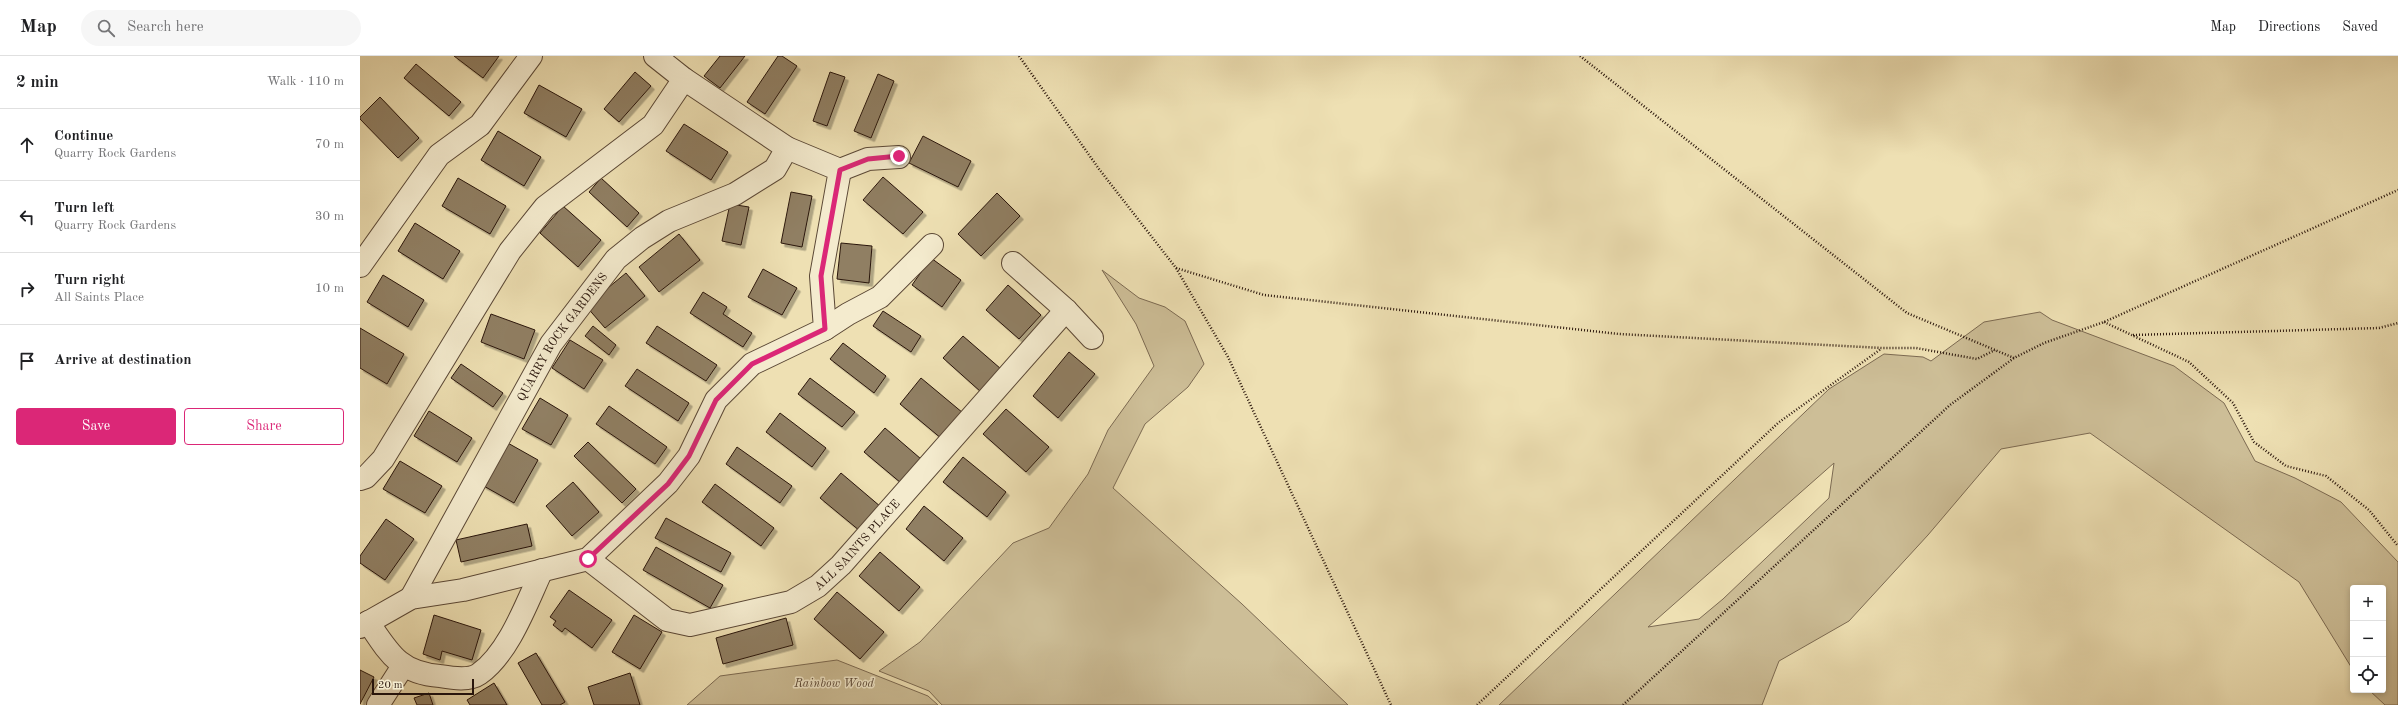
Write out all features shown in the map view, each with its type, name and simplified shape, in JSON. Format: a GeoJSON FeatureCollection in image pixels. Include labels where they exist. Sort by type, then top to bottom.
{"type":"FeatureCollection","features":[{"type":"Feature","properties":{"kind":"street"},"geometry":{"type":"LineString","coordinates":[[360,266],[439,155],[480,125],[530,56]]}},
{"type":"Feature","properties":{"kind":"street"},"geometry":{"type":"LineString","coordinates":[[655,56],[684,79],[786,148],[840,170],[868,159],[899,156]]}},
{"type":"Feature","properties":{"kind":"street"},"geometry":{"type":"LineString","coordinates":[[360,479],[366,477],[383,459],[510,251],[545,207],[652,125],[684,79]]}},
{"type":"Feature","properties":{"kind":"street","name":"QUARRY ROCK GARDENS"},"geometry":{"type":"LineString","coordinates":[[411,598],[552,344],[616,259],[642,238],[669,222],[735,194],[774,169],[786,148]]}},
{"type":"Feature","properties":{"kind":"street"},"geometry":{"type":"LineString","coordinates":[[825,329],[821,276],[840,170]]}},
{"type":"Feature","properties":{"kind":"street"},"geometry":{"type":"LineString","coordinates":[[542,570],[510,636],[493,659],[478,674],[461,678],[428,675],[403,666],[393,658],[364,624],[411,598],[463,590],[542,570],[588,559],[668,484],[689,456],[716,400],[752,364],[825,329],[848,314],[880,297],[932,245]]}},
{"type":"Feature","properties":{"kind":"street"},"geometry":{"type":"LineString","coordinates":[[1013,263],[1066,310],[1092,338]]}},
{"type":"Feature","properties":{"kind":"street","name":"ALL SAINTS PLACE"},"geometry":{"type":"LineString","coordinates":[[588,559],[667,620],[682,624],[690,625],[791,602],[818,586],[841,565],[1066,310]]}},
{"type":"Feature","properties":{"kind":"street"},"geometry":{"type":"LineString","coordinates":[[378,705],[403,666]]}},
{"type":"Feature","properties":{"kind":"path"},"geometry":{"type":"LineString","coordinates":[[1019,56],[1100,169],[1176,268],[1228,357],[1391,705]]}},
{"type":"Feature","properties":{"kind":"path"},"geometry":{"type":"LineString","coordinates":[[1580,56],[1907,313],[2014,358]]}},
{"type":"Feature","properties":{"kind":"path"},"geometry":{"type":"LineString","coordinates":[[1623,705],[1950,405],[2014,358],[2044,343],[2104,322],[2398,190]]}},
{"type":"Feature","properties":{"kind":"path"},"geometry":{"type":"LineString","coordinates":[[1176,268],[1264,295],[1619,334],[1882,348],[1916,348],[1976,359],[1995,350]]}},
{"type":"Feature","properties":{"kind":"path"},"geometry":{"type":"LineString","coordinates":[[2104,322],[2189,362],[2233,403],[2254,442],[2286,466],[2326,476],[2369,510],[2398,546]]}},
{"type":"Feature","properties":{"kind":"path"},"geometry":{"type":"LineString","coordinates":[[2132,335],[2378,328],[2398,323]]}},
{"type":"Feature","properties":{"kind":"path"},"geometry":{"type":"LineString","coordinates":[[1477,705],[1778,423],[1882,348]]}},
{"type":"Feature","properties":{"kind":"green space"},"geometry":{"type":"Polygon","coordinates":[[[1102,270],[1139,298],[1165,307],[1185,321],[1204,364],[1188,387],[1145,424],[1113,488],[1242,604],[1348,705],[942,705],[929,691],[879,671],[920,642],[1013,543],[1049,528],[1088,474],[1108,430],[1154,366],[1136,324],[1102,270]]]}},
{"type":"Feature","properties":{"kind":"green space"},"geometry":{"type":"Polygon","coordinates":[[[2040,312],[2052,320],[2174,366],[2224,403],[2255,461],[2295,478],[2341,502],[2398,562],[2398,705],[2385,705],[2372,693],[2386,693],[2386,585],[2350,585],[2350,665],[2299,582],[2090,433],[2001,449],[1928,535],[1849,621],[1779,661],[1762,705],[1499,705],[1829,389],[1884,354],[1923,357],[1931,361],[1984,322],[2040,312]],[[1834,463],[1648,627],[1699,619],[1723,599],[1829,498],[1834,463]]]}},
{"type":"Feature","properties":{"kind":"green space","name":"Rainbow Wood"},"geometry":{"type":"Polygon","coordinates":[[[837,660],[928,696],[938,705],[687,705],[720,676],[837,660]]]}},
{"type":"Feature","properties":{"kind":"building"},"geometry":{"type":"Polygon","coordinates":[[[454,56],[499,56],[483,78],[454,56]]]}},
{"type":"Feature","properties":{"kind":"building"},"geometry":{"type":"Polygon","coordinates":[[[720,56],[745,56],[720,88],[704,76],[720,56]]]}},
{"type":"Feature","properties":{"kind":"building"},"geometry":{"type":"Polygon","coordinates":[[[778,56],[782,56],[797,66],[765,114],[747,102],[778,56]]]}},
{"type":"Feature","properties":{"kind":"building"},"geometry":{"type":"Polygon","coordinates":[[[416,64],[461,102],[449,116],[404,78],[416,64]]]}},
{"type":"Feature","properties":{"kind":"building"},"geometry":{"type":"Polygon","coordinates":[[[635,72],[651,86],[619,122],[604,109],[635,72]]]}},
{"type":"Feature","properties":{"kind":"building"},"geometry":{"type":"Polygon","coordinates":[[[830,72],[845,77],[827,126],[813,121],[830,72]]]}},
{"type":"Feature","properties":{"kind":"building"},"geometry":{"type":"Polygon","coordinates":[[[878,74],[894,81],[871,138],[854,131],[878,74]]]}},
{"type":"Feature","properties":{"kind":"building"},"geometry":{"type":"Polygon","coordinates":[[[539,85],[582,109],[566,137],[524,113],[539,85]]]}},
{"type":"Feature","properties":{"kind":"building"},"geometry":{"type":"Polygon","coordinates":[[[380,97],[419,138],[398,158],[360,119],[360,117],[380,97]]]}},
{"type":"Feature","properties":{"kind":"building"},"geometry":{"type":"Polygon","coordinates":[[[684,124],[728,152],[711,180],[666,151],[684,124]]]}},
{"type":"Feature","properties":{"kind":"building"},"geometry":{"type":"Polygon","coordinates":[[[498,131],[541,157],[524,186],[481,160],[498,131]]]}},
{"type":"Feature","properties":{"kind":"building"},"geometry":{"type":"Polygon","coordinates":[[[923,136],[971,161],[958,187],[909,163],[923,136]]]}},
{"type":"Feature","properties":{"kind":"building"},"geometry":{"type":"Polygon","coordinates":[[[883,177],[923,212],[903,234],[863,200],[883,177]]]}},
{"type":"Feature","properties":{"kind":"building"},"geometry":{"type":"Polygon","coordinates":[[[458,178],[506,206],[490,234],[442,206],[458,178]]]}},
{"type":"Feature","properties":{"kind":"building"},"geometry":{"type":"Polygon","coordinates":[[[601,178],[639,213],[627,227],[589,192],[601,178]]]}},
{"type":"Feature","properties":{"kind":"building"},"geometry":{"type":"Polygon","coordinates":[[[791,192],[812,196],[802,247],[781,243],[791,192]]]}},
{"type":"Feature","properties":{"kind":"building"},"geometry":{"type":"Polygon","coordinates":[[[997,193],[1020,216],[981,256],[958,234],[997,193]]]}},
{"type":"Feature","properties":{"kind":"building"},"geometry":{"type":"Polygon","coordinates":[[[730,204],[749,207],[741,245],[722,241],[730,204]]]}},
{"type":"Feature","properties":{"kind":"building"},"geometry":{"type":"Polygon","coordinates":[[[563,206],[601,240],[578,267],[540,233],[563,206]]]}},
{"type":"Feature","properties":{"kind":"building"},"geometry":{"type":"Polygon","coordinates":[[[415,223],[460,251],[443,279],[398,251],[415,223]]]}},
{"type":"Feature","properties":{"kind":"building"},"geometry":{"type":"Polygon","coordinates":[[[679,234],[700,260],[659,292],[639,267],[679,234]]]}},
{"type":"Feature","properties":{"kind":"building"},"geometry":{"type":"Polygon","coordinates":[[[841,243],[872,246],[869,283],[837,279],[841,243]]]}},
{"type":"Feature","properties":{"kind":"building"},"geometry":{"type":"Polygon","coordinates":[[[931,258],[961,280],[942,307],[912,285],[931,258]]]}},
{"type":"Feature","properties":{"kind":"building"},"geometry":{"type":"Polygon","coordinates":[[[763,269],[797,288],[782,315],[748,297],[763,269]]]}},
{"type":"Feature","properties":{"kind":"building"},"geometry":{"type":"Polygon","coordinates":[[[626,273],[645,296],[605,328],[586,306],[626,273]]]}},
{"type":"Feature","properties":{"kind":"building"},"geometry":{"type":"Polygon","coordinates":[[[383,275],[424,300],[408,327],[367,302],[383,275]]]}},
{"type":"Feature","properties":{"kind":"building"},"geometry":{"type":"Polygon","coordinates":[[[1008,285],[1041,315],[1019,339],[986,310],[1008,285]]]}},
{"type":"Feature","properties":{"kind":"building"},"geometry":{"type":"Polygon","coordinates":[[[703,292],[727,307],[723,314],[752,333],[743,347],[690,313],[703,292]]]}},
{"type":"Feature","properties":{"kind":"building"},"geometry":{"type":"Polygon","coordinates":[[[883,311],[921,336],[911,352],[873,326],[883,311]]]}},
{"type":"Feature","properties":{"kind":"building"},"geometry":{"type":"Polygon","coordinates":[[[491,314],[535,330],[524,359],[481,342],[491,314]]]}},
{"type":"Feature","properties":{"kind":"building"},"geometry":{"type":"Polygon","coordinates":[[[593,326],[616,345],[609,355],[585,336],[593,326]]]}},
{"type":"Feature","properties":{"kind":"building"},"geometry":{"type":"Polygon","coordinates":[[[657,326],[717,365],[706,381],[646,343],[657,326]]]}},
{"type":"Feature","properties":{"kind":"building"},"geometry":{"type":"Polygon","coordinates":[[[360,328],[404,354],[387,384],[360,368],[360,328]]]}},
{"type":"Feature","properties":{"kind":"building"},"geometry":{"type":"Polygon","coordinates":[[[963,336],[1001,369],[981,392],[943,358],[963,336]]]}},
{"type":"Feature","properties":{"kind":"building"},"geometry":{"type":"Polygon","coordinates":[[[570,340],[603,360],[584,389],[552,368],[570,340]]]}},
{"type":"Feature","properties":{"kind":"building"},"geometry":{"type":"Polygon","coordinates":[[[843,343],[886,376],[874,393],[830,359],[843,343]]]}},
{"type":"Feature","properties":{"kind":"building"},"geometry":{"type":"Polygon","coordinates":[[[1069,352],[1095,374],[1058,418],[1033,396],[1069,352]]]}},
{"type":"Feature","properties":{"kind":"building"},"geometry":{"type":"Polygon","coordinates":[[[461,364],[503,393],[493,407],[451,378],[461,364]]]}},
{"type":"Feature","properties":{"kind":"building"},"geometry":{"type":"Polygon","coordinates":[[[637,369],[689,403],[678,421],[625,386],[637,369]]]}},
{"type":"Feature","properties":{"kind":"building"},"geometry":{"type":"Polygon","coordinates":[[[810,378],[855,412],[842,427],[798,394],[810,378]]]}},
{"type":"Feature","properties":{"kind":"building"},"geometry":{"type":"Polygon","coordinates":[[[921,378],[963,413],[942,439],[900,404],[921,378]]]}},
{"type":"Feature","properties":{"kind":"building"},"geometry":{"type":"Polygon","coordinates":[[[540,398],[568,415],[551,445],[522,429],[540,398]]]}},
{"type":"Feature","properties":{"kind":"building"},"geometry":{"type":"Polygon","coordinates":[[[609,406],[667,447],[655,464],[596,424],[609,406]]]}},
{"type":"Feature","properties":{"kind":"building"},"geometry":{"type":"Polygon","coordinates":[[[1006,409],[1049,447],[1026,472],[983,434],[1006,409]]]}},
{"type":"Feature","properties":{"kind":"building"},"geometry":{"type":"Polygon","coordinates":[[[429,411],[472,438],[457,462],[414,436],[429,411]]]}},
{"type":"Feature","properties":{"kind":"building"},"geometry":{"type":"Polygon","coordinates":[[[780,413],[826,448],[812,467],[766,432],[780,413]]]}},
{"type":"Feature","properties":{"kind":"building"},"geometry":{"type":"Polygon","coordinates":[[[885,428],[921,459],[901,483],[864,452],[885,428]]]}},
{"type":"Feature","properties":{"kind":"building"},"geometry":{"type":"Polygon","coordinates":[[[506,442],[538,460],[514,503],[482,485],[506,442]]]}},
{"type":"Feature","properties":{"kind":"building"},"geometry":{"type":"Polygon","coordinates":[[[588,442],[636,489],[622,503],[574,456],[588,442]]]}},
{"type":"Feature","properties":{"kind":"building"},"geometry":{"type":"Polygon","coordinates":[[[737,447],[792,486],[780,503],[726,464],[737,447]]]}},
{"type":"Feature","properties":{"kind":"building"},"geometry":{"type":"Polygon","coordinates":[[[963,457],[1006,492],[987,517],[943,482],[963,457]]]}},
{"type":"Feature","properties":{"kind":"building"},"geometry":{"type":"Polygon","coordinates":[[[400,461],[442,486],[425,513],[383,489],[400,461]]]}},
{"type":"Feature","properties":{"kind":"building"},"geometry":{"type":"Polygon","coordinates":[[[841,473],[881,507],[860,531],[820,498],[841,473]]]}},
{"type":"Feature","properties":{"kind":"building"},"geometry":{"type":"Polygon","coordinates":[[[573,482],[599,512],[572,536],[546,506],[573,482]]]}},
{"type":"Feature","properties":{"kind":"building"},"geometry":{"type":"Polygon","coordinates":[[[715,484],[774,528],[761,546],[702,502],[715,484]]]}},
{"type":"Feature","properties":{"kind":"building"},"geometry":{"type":"Polygon","coordinates":[[[924,506],[963,538],[944,561],[906,529],[924,506]]]}},
{"type":"Feature","properties":{"kind":"building"},"geometry":{"type":"Polygon","coordinates":[[[666,518],[731,553],[721,572],[655,538],[666,518]]]}},
{"type":"Feature","properties":{"kind":"building"},"geometry":{"type":"Polygon","coordinates":[[[386,519],[414,539],[385,580],[360,563],[360,556],[386,519]]]}},
{"type":"Feature","properties":{"kind":"building"},"geometry":{"type":"Polygon","coordinates":[[[527,524],[532,546],[461,562],[456,540],[527,524]]]}},
{"type":"Feature","properties":{"kind":"building"},"geometry":{"type":"Polygon","coordinates":[[[656,547],[723,585],[710,608],[643,570],[656,547]]]}},
{"type":"Feature","properties":{"kind":"building"},"geometry":{"type":"Polygon","coordinates":[[[880,552],[920,587],[899,611],[859,576],[880,552]]]}},
{"type":"Feature","properties":{"kind":"building"},"geometry":{"type":"Polygon","coordinates":[[[569,590],[612,620],[592,648],[565,628],[562,632],[553,625],[556,621],[550,617],[569,590]]]}},
{"type":"Feature","properties":{"kind":"building"},"geometry":{"type":"Polygon","coordinates":[[[837,592],[884,632],[860,659],[814,619],[837,592]]]}},
{"type":"Feature","properties":{"kind":"building"},"geometry":{"type":"Polygon","coordinates":[[[434,615],[481,630],[472,660],[442,651],[440,660],[423,654],[434,615]]]}},
{"type":"Feature","properties":{"kind":"building"},"geometry":{"type":"Polygon","coordinates":[[[634,615],[662,632],[640,669],[612,652],[634,615]]]}},
{"type":"Feature","properties":{"kind":"building"},"geometry":{"type":"Polygon","coordinates":[[[786,618],[793,645],[723,664],[716,638],[786,618]]]}},
{"type":"Feature","properties":{"kind":"building"},"geometry":{"type":"Polygon","coordinates":[[[536,653],[565,702],[560,705],[542,705],[518,663],[536,653]]]}},
{"type":"Feature","properties":{"kind":"building"},"geometry":{"type":"Polygon","coordinates":[[[360,670],[374,677],[360,704],[360,670]]]}},
{"type":"Feature","properties":{"kind":"building"},"geometry":{"type":"Polygon","coordinates":[[[630,673],[640,705],[594,705],[588,687],[630,673]]]}},
{"type":"Feature","properties":{"kind":"building"},"geometry":{"type":"Polygon","coordinates":[[[494,683],[507,705],[470,705],[467,700],[494,683]]]}},
{"type":"Feature","properties":{"kind":"building"},"geometry":{"type":"Polygon","coordinates":[[[429,693],[433,705],[417,705],[414,698],[429,693]]]}},
{"type":"Feature","properties":{"kind":"route"},"geometry":{"type":"LineString","coordinates":[[588,559],[668,484],[689,456],[716,400],[752,364],[825,329],[821,276],[840,170],[868,159],[899,156]]}}]}
